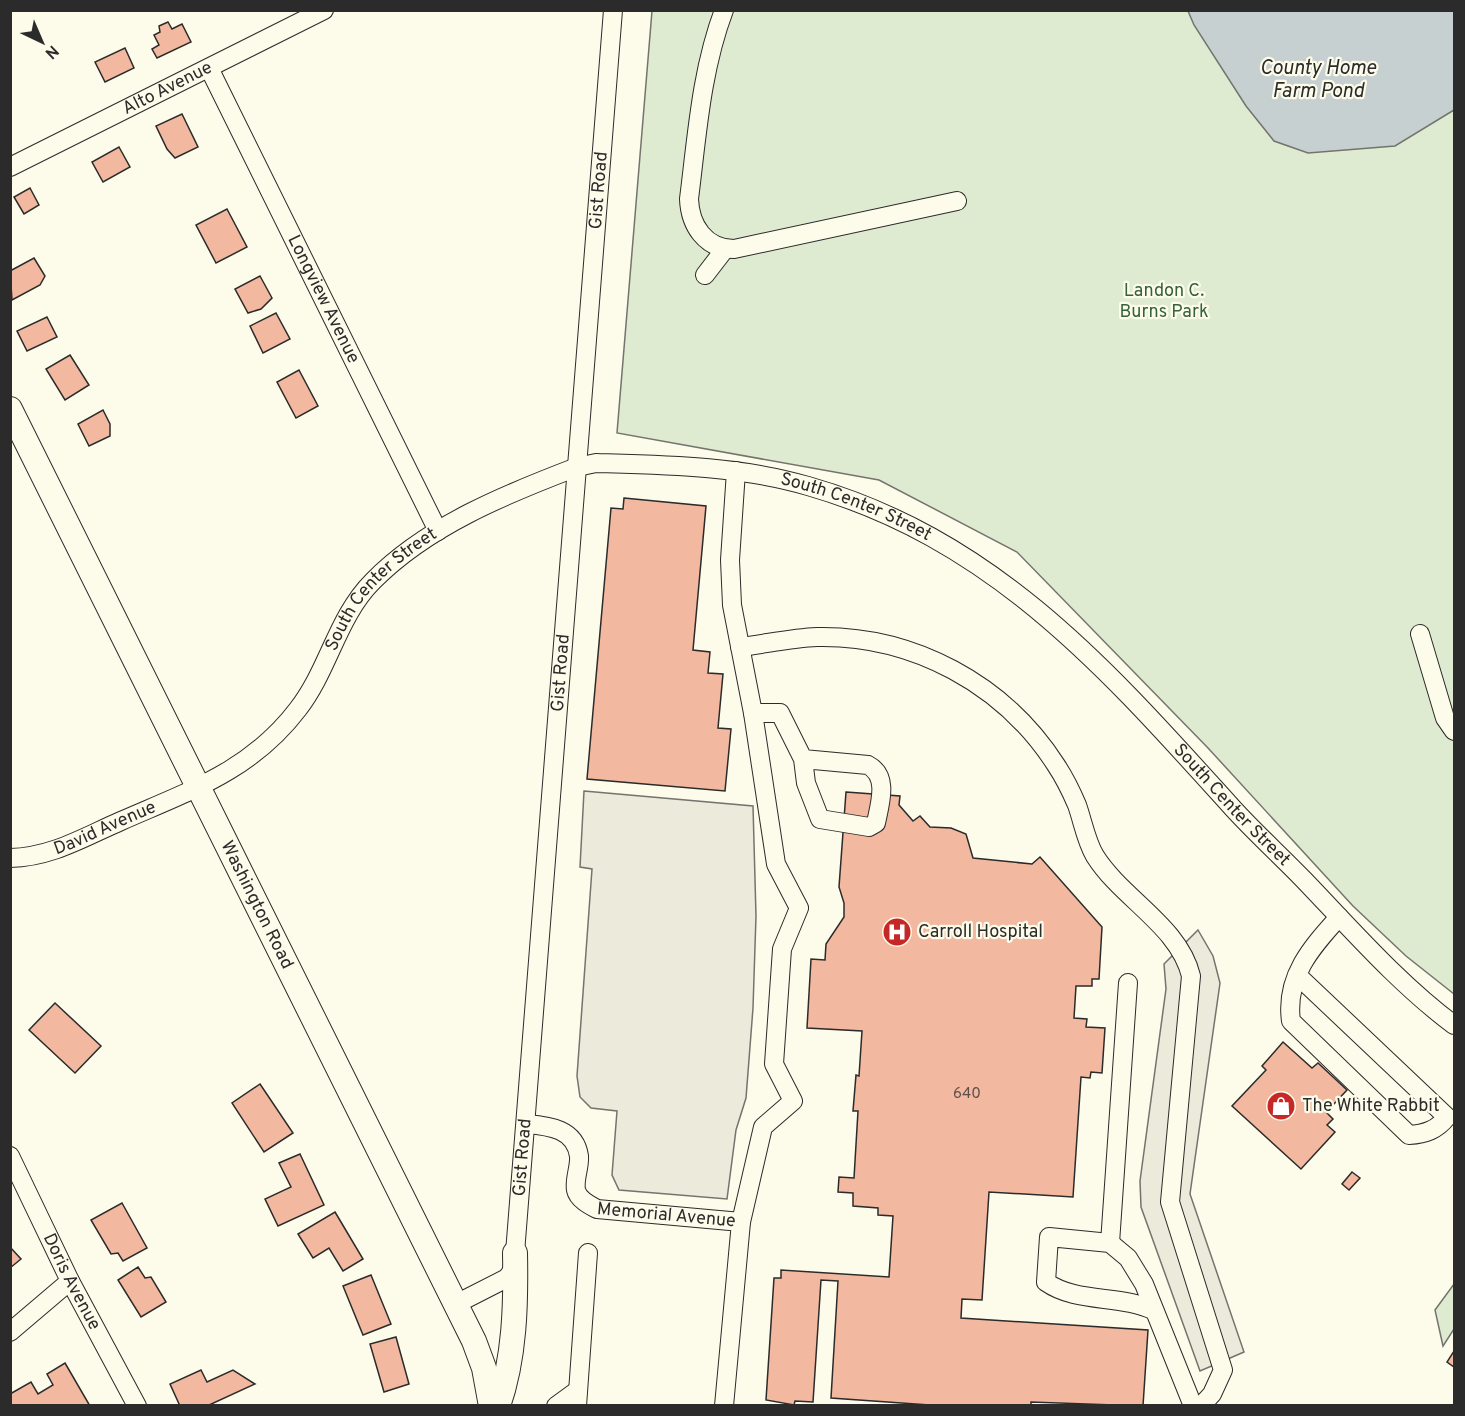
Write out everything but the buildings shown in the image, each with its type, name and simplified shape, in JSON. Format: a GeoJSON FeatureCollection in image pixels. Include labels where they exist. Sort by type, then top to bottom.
{"type":"FeatureCollection","features":[{"type":"Feature","properties":{"kind":"main road","name":"Washington Road"},"geometry":{"type":"LineString","coordinates":[[10,409],[456,1304],[484,1368],[490,1406]]}},
{"type":"Feature","properties":{"kind":"main road"},"geometry":{"type":"LineString","coordinates":[[498,1406],[503,1390],[516,1302],[515,1253]]}},
{"type":"Feature","properties":{"kind":"street","name":"Alto Avenue"},"geometry":{"type":"LineString","coordinates":[[10,167],[324,10]]}},
{"type":"Feature","properties":{"kind":"street","name":"Gist Road"},"geometry":{"type":"LineString","coordinates":[[456,1304],[507,1278],[512,1271],[515,1253],[527,1124],[560,662],[613,10]]}},
{"type":"Feature","properties":{"kind":"street"},"geometry":{"type":"LineString","coordinates":[[724,10],[710,51],[688,200],[689,215],[694,228],[704,237],[725,249]]}},
{"type":"Feature","properties":{"kind":"street","name":"Longview Avenue"},"geometry":{"type":"LineString","coordinates":[[209,68],[438,531]]}},
{"type":"Feature","properties":{"kind":"street"},"geometry":{"type":"LineString","coordinates":[[705,275],[725,249],[957,201]]}},
{"type":"Feature","properties":{"kind":"street","name":"South Center Street"},"geometry":{"type":"LineString","coordinates":[[199,789],[245,761],[282,728],[312,688],[342,625],[361,594],[387,567],[438,531],[577,467],[607,463],[736,471],[806,486],[890,516],[936,538],[1006,584],[1080,646],[1339,917],[1398,976],[1455,1026]]}},
{"type":"Feature","properties":{"kind":"street"},"geometry":{"type":"LineString","coordinates":[[736,471],[730,589],[753,713],[780,713],[803,759],[806,783],[820,819],[869,827],[876,823],[881,779],[877,770],[868,765],[803,759]]}},
{"type":"Feature","properties":{"kind":"street"},"geometry":{"type":"LineString","coordinates":[[1420,634],[1445,718],[1455,731]]}},
{"type":"Feature","properties":{"kind":"street"},"geometry":{"type":"LineString","coordinates":[[740,647],[816,637],[878,642],[908,650],[953,669],[974,681],[997,698],[1041,744],[1072,796],[1095,856],[1181,950],[1191,976],[1170,1202],[1223,1370],[1212,1394],[1201,1406]]}},
{"type":"Feature","properties":{"kind":"street","name":"Memorial Avenue"},"geometry":{"type":"LineString","coordinates":[[527,1124],[552,1126],[564,1132],[574,1142],[579,1157],[576,1189],[580,1197],[597,1209],[741,1222],[763,1127],[793,1101],[774,1064],[782,950],[799,908],[776,864],[753,713]]}},
{"type":"Feature","properties":{"kind":"street","name":"David Avenue"},"geometry":{"type":"LineString","coordinates":[[10,858],[31,858],[52,852],[199,789]]}},
{"type":"Feature","properties":{"kind":"street"},"geometry":{"type":"LineString","coordinates":[[1297,975],[1447,1117],[1440,1126],[1422,1134],[1409,1135],[1291,1021],[1288,1000],[1297,975],[1309,951],[1339,917]]}},
{"type":"Feature","properties":{"kind":"street"},"geometry":{"type":"LineString","coordinates":[[1110,1244],[1128,983]]}},
{"type":"Feature","properties":{"kind":"street","name":"Doris Avenue"},"geometry":{"type":"LineString","coordinates":[[10,1156],[70,1281],[137,1406]]}},
{"type":"Feature","properties":{"kind":"street"},"geometry":{"type":"LineString","coordinates":[[724,1406],[741,1222]]}},
{"type":"Feature","properties":{"kind":"street"},"geometry":{"type":"LineString","coordinates":[[1155,1311],[1137,1302],[1073,1294],[1056,1289],[1046,1282],[1049,1237],[1110,1244],[1128,1258],[1138,1271],[1155,1311],[1193,1406]]}},
{"type":"Feature","properties":{"kind":"street"},"geometry":{"type":"LineString","coordinates":[[556,1406],[578,1398],[588,1253]]}},
{"type":"Feature","properties":{"kind":"street"},"geometry":{"type":"LineString","coordinates":[[10,1332],[70,1281]]}},
{"type":"Feature","properties":{"kind":"green space","name":"Landon C. Burns Park"},"geometry":{"type":"Polygon","coordinates":[[[652,11],[1454,11],[1454,994],[1406,956],[1353,906],[1208,748],[1017,552],[879,480],[617,433],[652,11]]]}},
{"type":"Feature","properties":{"kind":"green space"},"geometry":{"type":"Polygon","coordinates":[[[1454,1284],[1454,1329],[1443,1346],[1435,1310],[1454,1284]]]}},
{"type":"Feature","properties":{"kind":"shaded area"},"geometry":{"type":"Polygon","coordinates":[[[584,791],[753,806],[756,916],[753,1008],[746,1098],[736,1130],[727,1199],[619,1190],[612,1175],[617,1111],[591,1108],[580,1097],[577,1076],[592,869],[580,867],[584,791]]]}},
{"type":"Feature","properties":{"kind":"shaded area"},"geometry":{"type":"Polygon","coordinates":[[[1198,930],[1213,956],[1220,983],[1190,1194],[1244,1352],[1200,1371],[1141,1207],[1140,1181],[1166,989],[1164,964],[1198,930]]]}},
{"type":"Feature","properties":{"kind":"water","name":"County Home Farm Pond"},"geometry":{"type":"Polygon","coordinates":[[[1188,11],[1454,11],[1454,110],[1395,146],[1308,153],[1274,141],[1246,106],[1194,25],[1188,11]]]}},
{"type":"Feature","properties":{"kind":"place","name":"Carroll Hospital"},"geometry":{"type":"Point","coordinates":[897,932]}},
{"type":"Feature","properties":{"kind":"place","name":"The White Rabbit"},"geometry":{"type":"Point","coordinates":[1281,1106]}}]}
